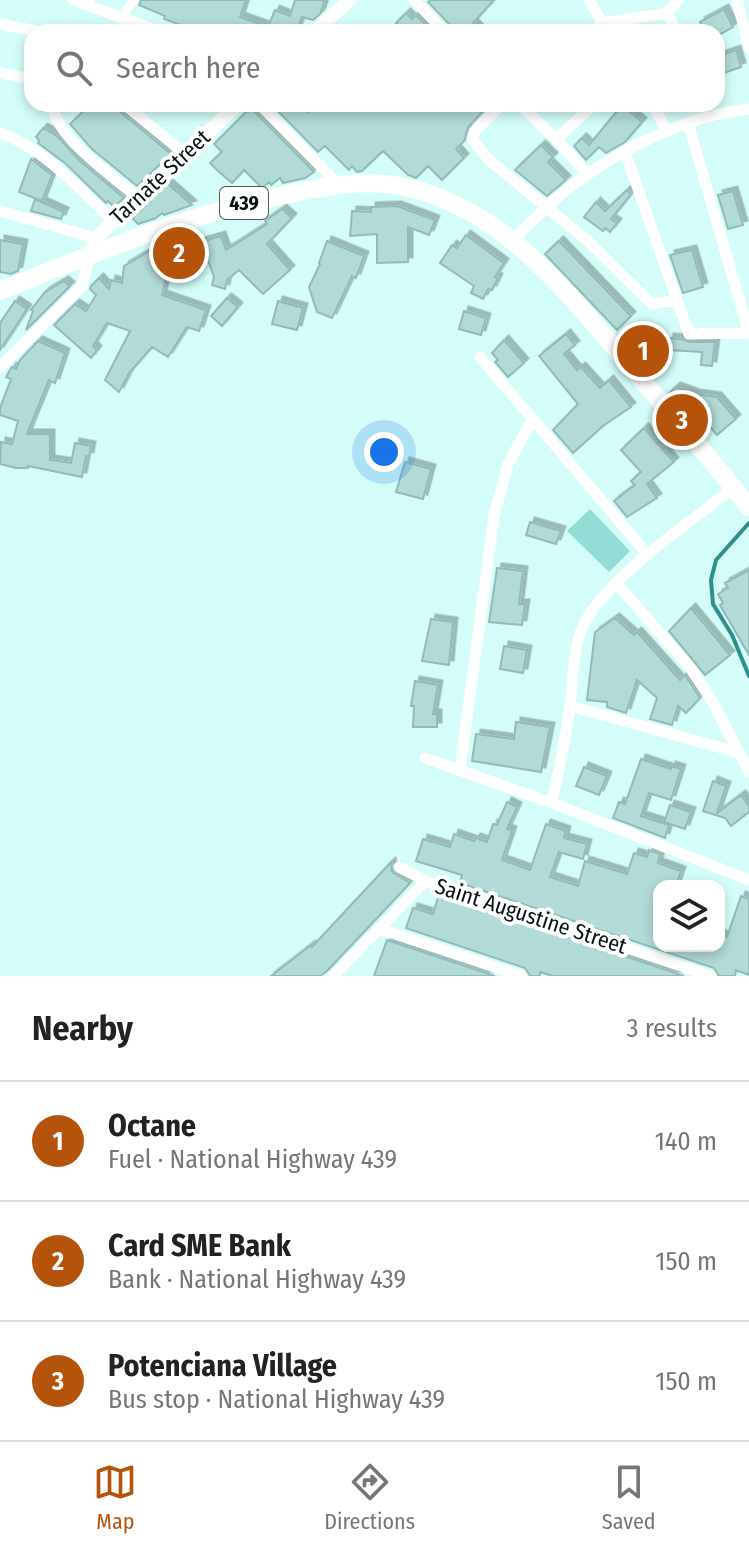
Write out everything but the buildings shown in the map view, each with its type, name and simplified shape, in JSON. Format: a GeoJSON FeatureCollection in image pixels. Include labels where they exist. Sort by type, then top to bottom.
{"type":"FeatureCollection","features":[{"type":"Feature","properties":{"kind":"main road","name":"439"},"geometry":{"type":"LineString","coordinates":[[0,291],[93,246],[239,204],[338,184],[404,187],[466,208],[513,240],[602,334],[742,498]]}},
{"type":"Feature","properties":{"kind":"street"},"geometry":{"type":"LineString","coordinates":[[73,0],[88,2],[138,24]]}},
{"type":"Feature","properties":{"kind":"street"},"geometry":{"type":"LineString","coordinates":[[120,18],[134,0]]}},
{"type":"Feature","properties":{"kind":"street"},"geometry":{"type":"LineString","coordinates":[[324,24],[349,0]]}},
{"type":"Feature","properties":{"kind":"street"},"geometry":{"type":"LineString","coordinates":[[414,0],[437,24]]}},
{"type":"Feature","properties":{"kind":"street"},"geometry":{"type":"LineString","coordinates":[[589,0],[599,24]]}},
{"type":"Feature","properties":{"kind":"street"},"geometry":{"type":"LineString","coordinates":[[622,24],[667,13],[678,0]]}},
{"type":"Feature","properties":{"kind":"street"},"geometry":{"type":"LineString","coordinates":[[737,0],[749,48]]}},
{"type":"Feature","properties":{"kind":"street"},"geometry":{"type":"LineString","coordinates":[[667,13],[673,24]]}},
{"type":"Feature","properties":{"kind":"street"},"geometry":{"type":"LineString","coordinates":[[0,24],[24,29]]}},
{"type":"Feature","properties":{"kind":"street"},"geometry":{"type":"LineString","coordinates":[[0,73],[24,78]]}},
{"type":"Feature","properties":{"kind":"street"},"geometry":{"type":"LineString","coordinates":[[725,108],[749,109]]}},
{"type":"Feature","properties":{"kind":"street"},"geometry":{"type":"LineString","coordinates":[[53,112],[70,139],[138,198]]}},
{"type":"Feature","properties":{"kind":"street"},"geometry":{"type":"LineString","coordinates":[[134,112],[185,154]]}},
{"type":"Feature","properties":{"kind":"street","name":"Tarnate Street"},"geometry":{"type":"LineString","coordinates":[[93,246],[113,221],[230,112]]}},
{"type":"Feature","properties":{"kind":"street"},"geometry":{"type":"LineString","coordinates":[[267,112],[338,184]]}},
{"type":"Feature","properties":{"kind":"street"},"geometry":{"type":"LineString","coordinates":[[494,112],[474,132],[472,139],[489,160],[588,241],[652,304],[677,300]]}},
{"type":"Feature","properties":{"kind":"street"},"geometry":{"type":"LineString","coordinates":[[529,112],[587,174]]}},
{"type":"Feature","properties":{"kind":"street"},"geometry":{"type":"LineString","coordinates":[[556,139],[586,112]]}},
{"type":"Feature","properties":{"kind":"street"},"geometry":{"type":"LineString","coordinates":[[656,112],[667,131]]}},
{"type":"Feature","properties":{"kind":"street"},"geometry":{"type":"LineString","coordinates":[[513,240],[587,174],[709,112]]}},
{"type":"Feature","properties":{"kind":"street"},"geometry":{"type":"LineString","coordinates":[[625,152],[689,334],[749,333],[688,123]]}},
{"type":"Feature","properties":{"kind":"street"},"geometry":{"type":"LineString","coordinates":[[0,133],[26,145],[62,173],[113,221]]}},
{"type":"Feature","properties":{"kind":"street"},"geometry":{"type":"LineString","coordinates":[[0,211],[93,246],[82,286],[0,367]]}},
{"type":"Feature","properties":{"kind":"street"},"geometry":{"type":"LineString","coordinates":[[480,357],[648,555]]}},
{"type":"Feature","properties":{"kind":"street"},"geometry":{"type":"LineString","coordinates":[[460,769],[494,516],[508,464],[532,420]]}},
{"type":"Feature","properties":{"kind":"street"},"geometry":{"type":"LineString","coordinates":[[552,803],[570,706],[575,653],[580,632],[588,617],[648,555],[742,498]]}},
{"type":"Feature","properties":{"kind":"street"},"geometry":{"type":"LineString","coordinates":[[617,584],[689,666],[712,701],[749,772]]}},
{"type":"Feature","properties":{"kind":"street"},"geometry":{"type":"LineString","coordinates":[[570,706],[740,753]]}},
{"type":"Feature","properties":{"kind":"street"},"geometry":{"type":"LineString","coordinates":[[425,758],[552,803],[749,880]]}},
{"type":"Feature","properties":{"kind":"street","name":"Saint Augustine Street"},"geometry":{"type":"LineString","coordinates":[[399,867],[426,881],[711,976]]}},
{"type":"Feature","properties":{"kind":"street"},"geometry":{"type":"LineString","coordinates":[[333,976],[426,881]]}},
{"type":"Feature","properties":{"kind":"street"},"geometry":{"type":"LineString","coordinates":[[380,929],[522,976]]}},
{"type":"Feature","properties":{"kind":"shaded area"},"geometry":{"type":"Polygon","coordinates":[[[590,509],[630,551],[609,572],[567,531],[590,509]]]}},
{"type":"Feature","properties":{"kind":"waterway"},"geometry":{"type":"LineString","coordinates":[[749,523],[716,560],[711,580],[713,604],[732,635],[749,676]]}},
{"type":"Feature","properties":{"kind":"place","name":"Card SME Bank"},"geometry":{"type":"Point","coordinates":[179,253]}},
{"type":"Feature","properties":{"kind":"place","name":"Octane"},"geometry":{"type":"Point","coordinates":[643,351]}},
{"type":"Feature","properties":{"kind":"place","name":"Potenciana Village"},"geometry":{"type":"Point","coordinates":[682,420]}}]}
